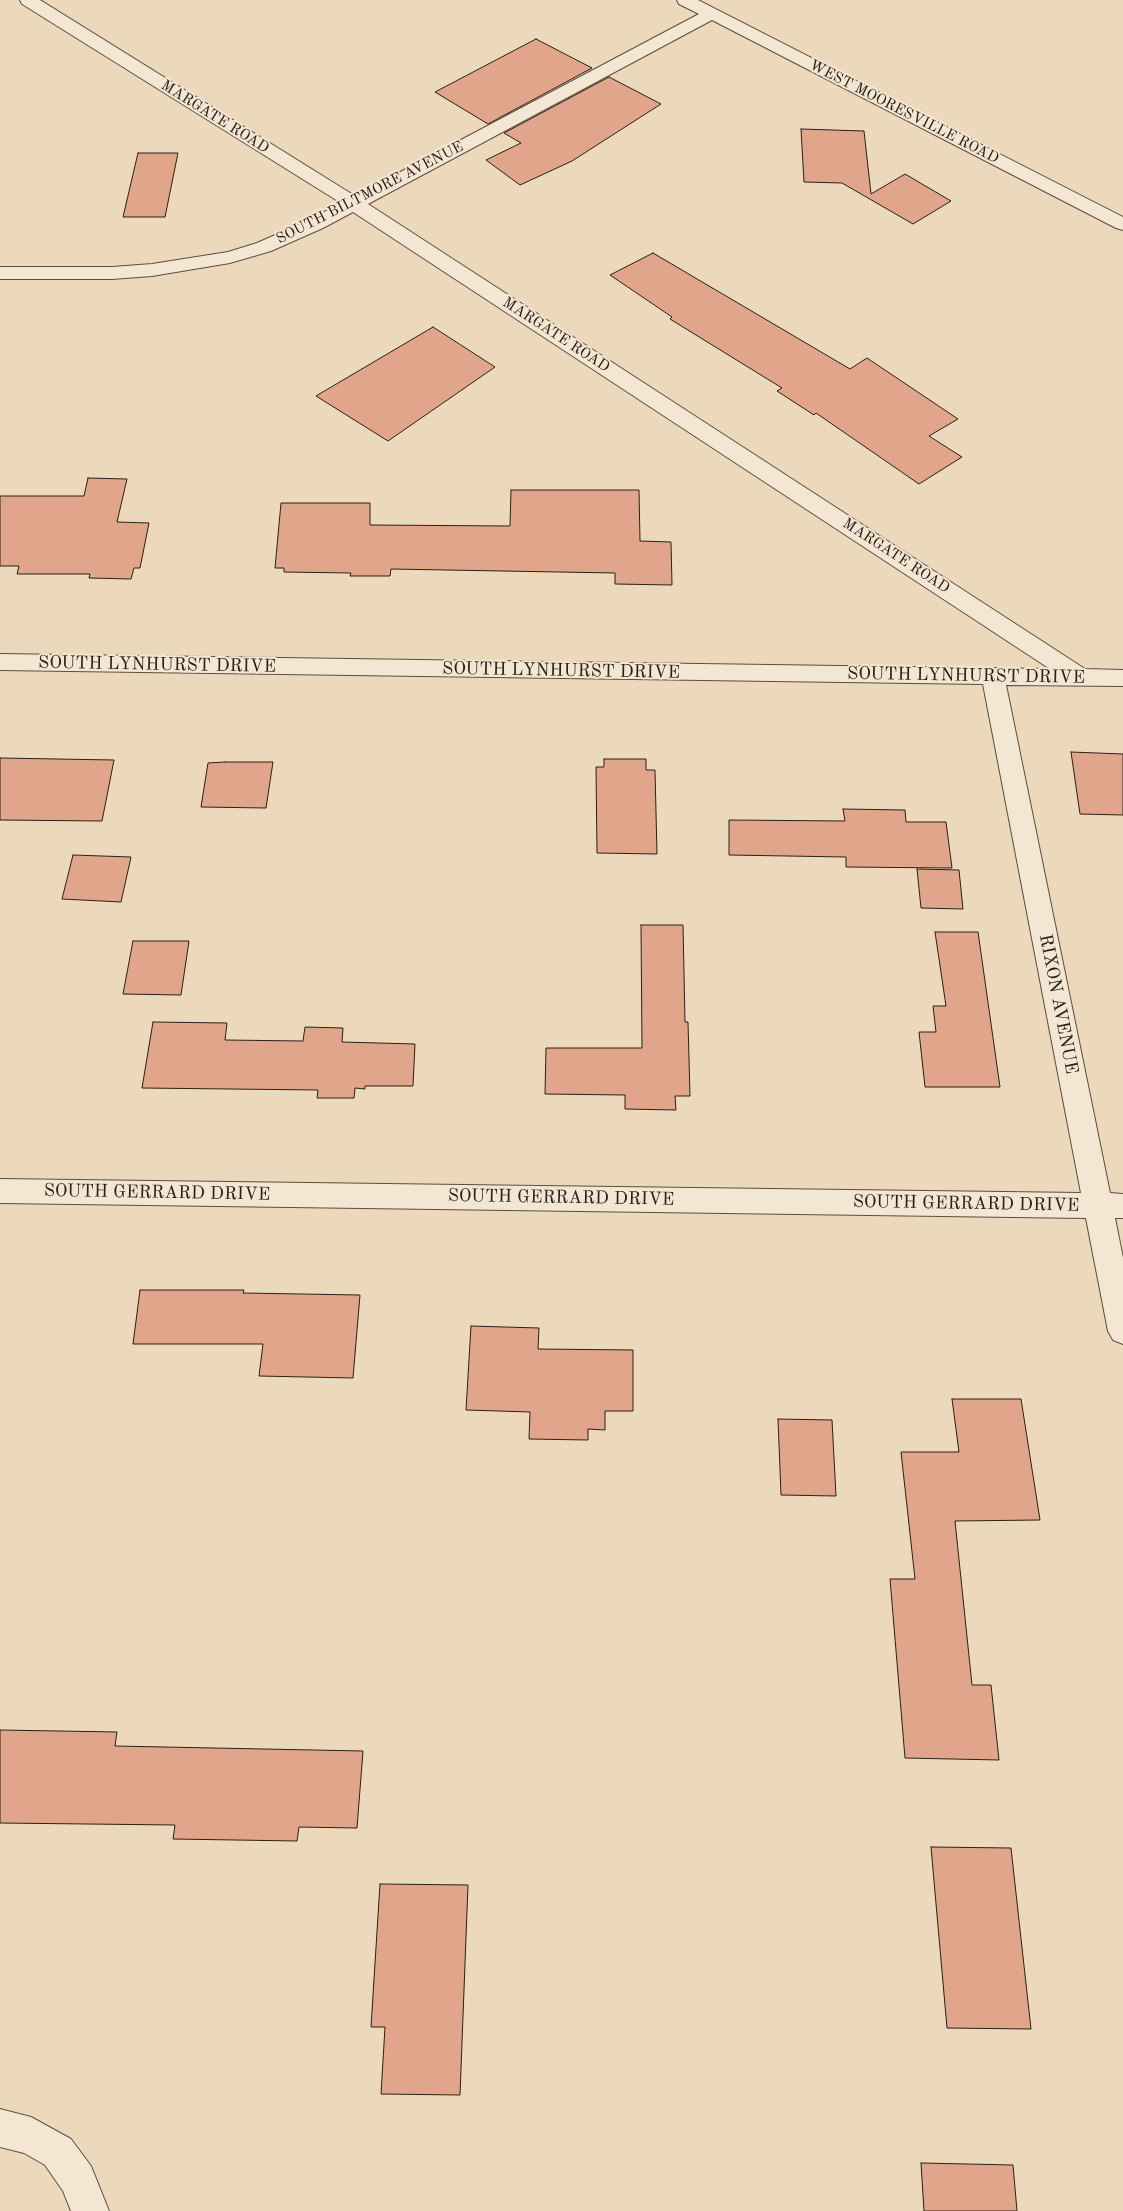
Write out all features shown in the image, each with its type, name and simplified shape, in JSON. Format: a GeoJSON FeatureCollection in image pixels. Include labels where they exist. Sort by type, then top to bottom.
{"type":"FeatureCollection","features":[{"type":"Feature","properties":{"kind":"street","name":"MARGATE ROAD"},"geometry":{"type":"LineString","coordinates":[[28,0],[353,203],[1080,677]]}},
{"type":"Feature","properties":{"kind":"street","name":"WEST MOORESVILLE ROAD"},"geometry":{"type":"LineString","coordinates":[[685,0],[1123,224]]}},
{"type":"Feature","properties":{"kind":"street","name":"SOUTH BILTMORE AVENUE"},"geometry":{"type":"LineString","coordinates":[[0,273],[128,272],[206,262],[264,247],[305,230],[711,14]]}},
{"type":"Feature","properties":{"kind":"street","name":"SOUTH LYNHURST DRIVE"},"geometry":{"type":"LineString","coordinates":[[0,662],[1123,678]]}},
{"type":"Feature","properties":{"kind":"street","name":"RIXON AVENUE"},"geometry":{"type":"LineString","coordinates":[[993,677],[1111,1206],[1123,1331]]}},
{"type":"Feature","properties":{"kind":"street","name":"SOUTH GERRARD DRIVE"},"geometry":{"type":"LineString","coordinates":[[0,1191],[1111,1206]]}},
{"type":"Feature","properties":{"kind":"street"},"geometry":{"type":"LineString","coordinates":[[0,2128],[8,2128],[31,2136],[58,2152],[84,2195]]}},
{"type":"Feature","properties":{"kind":"building"},"geometry":{"type":"Polygon","coordinates":[[[536,39],[592,68],[488,124],[435,92],[536,39]]]}},
{"type":"Feature","properties":{"kind":"building"},"geometry":{"type":"Polygon","coordinates":[[[609,77],[661,104],[572,161],[520,185],[486,160],[521,143],[504,133],[609,77]]]}},
{"type":"Feature","properties":{"kind":"building"},"geometry":{"type":"Polygon","coordinates":[[[801,129],[864,131],[871,194],[905,174],[951,201],[913,224],[842,183],[804,182],[801,129]]]}},
{"type":"Feature","properties":{"kind":"building"},"geometry":{"type":"Polygon","coordinates":[[[138,153],[178,153],[165,217],[123,217],[138,153]]]}},
{"type":"Feature","properties":{"kind":"building"},"geometry":{"type":"Polygon","coordinates":[[[653,253],[850,369],[867,358],[958,419],[929,436],[962,457],[919,484],[816,413],[814,415],[777,391],[782,388],[670,319],[672,317],[610,275],[653,253]]]}},
{"type":"Feature","properties":{"kind":"building"},"geometry":{"type":"Polygon","coordinates":[[[433,327],[495,367],[388,441],[316,396],[433,327]]]}},
{"type":"Feature","properties":{"kind":"building"},"geometry":{"type":"Polygon","coordinates":[[[88,478],[127,479],[117,522],[149,523],[140,568],[134,568],[131,579],[89,578],[90,574],[17,574],[19,566],[0,566],[0,496],[84,496],[88,478]]]}},
{"type":"Feature","properties":{"kind":"building"},"geometry":{"type":"Polygon","coordinates":[[[511,490],[639,490],[640,541],[671,542],[672,585],[615,584],[615,573],[391,569],[390,576],[350,576],[351,573],[284,572],[284,568],[275,568],[281,503],[370,503],[370,525],[510,526],[511,490]]]}},
{"type":"Feature","properties":{"kind":"building"},"geometry":{"type":"Polygon","coordinates":[[[1071,752],[1123,754],[1123,815],[1080,814],[1071,752]]]}},
{"type":"Feature","properties":{"kind":"building"},"geometry":{"type":"Polygon","coordinates":[[[0,758],[114,760],[102,821],[0,820],[0,758]]]}},
{"type":"Feature","properties":{"kind":"building"},"geometry":{"type":"Polygon","coordinates":[[[604,759],[646,759],[646,770],[655,770],[657,854],[597,853],[596,767],[604,767],[604,759]]]}},
{"type":"Feature","properties":{"kind":"building"},"geometry":{"type":"Polygon","coordinates":[[[273,762],[266,808],[201,807],[208,763],[273,762]]]}},
{"type":"Feature","properties":{"kind":"building"},"geometry":{"type":"Polygon","coordinates":[[[843,809],[905,810],[906,822],[946,822],[952,868],[846,867],[846,857],[729,855],[729,820],[845,821],[843,809]]]}},
{"type":"Feature","properties":{"kind":"building"},"geometry":{"type":"Polygon","coordinates":[[[73,855],[131,857],[121,902],[62,899],[73,855]]]}},
{"type":"Feature","properties":{"kind":"building"},"geometry":{"type":"Polygon","coordinates":[[[917,869],[959,870],[963,909],[921,908],[917,869]]]}},
{"type":"Feature","properties":{"kind":"building"},"geometry":{"type":"Polygon","coordinates":[[[641,925],[683,925],[685,1022],[688,1022],[690,1096],[675,1096],[676,1110],[625,1109],[625,1095],[545,1094],[546,1048],[642,1048],[641,925]]]}},
{"type":"Feature","properties":{"kind":"building"},"geometry":{"type":"Polygon","coordinates":[[[935,932],[978,932],[1000,1087],[925,1087],[919,1032],[936,1032],[933,1006],[946,1006],[935,932]]]}},
{"type":"Feature","properties":{"kind":"building"},"geometry":{"type":"Polygon","coordinates":[[[133,941],[189,941],[181,995],[123,994],[133,941]]]}},
{"type":"Feature","properties":{"kind":"building"},"geometry":{"type":"Polygon","coordinates":[[[153,1022],[227,1023],[225,1040],[303,1041],[305,1027],[343,1028],[342,1042],[415,1044],[413,1086],[365,1086],[365,1089],[355,1088],[354,1098],[317,1098],[318,1090],[142,1088],[153,1022]]]}},
{"type":"Feature","properties":{"kind":"building"},"geometry":{"type":"Polygon","coordinates":[[[140,1290],[244,1290],[243,1293],[360,1295],[353,1378],[259,1376],[263,1344],[133,1344],[140,1290]]]}},
{"type":"Feature","properties":{"kind":"building"},"geometry":{"type":"Polygon","coordinates":[[[471,1326],[539,1328],[538,1349],[633,1350],[633,1411],[605,1411],[605,1430],[588,1429],[588,1440],[529,1439],[530,1412],[466,1410],[471,1326]]]}},
{"type":"Feature","properties":{"kind":"building"},"geometry":{"type":"Polygon","coordinates":[[[952,1399],[1021,1399],[1040,1520],[955,1521],[972,1685],[991,1685],[999,1760],[905,1758],[890,1579],[915,1579],[901,1452],[959,1452],[952,1399]]]}},
{"type":"Feature","properties":{"kind":"building"},"geometry":{"type":"Polygon","coordinates":[[[778,1419],[832,1420],[836,1496],[781,1495],[778,1419]]]}},
{"type":"Feature","properties":{"kind":"building"},"geometry":{"type":"Polygon","coordinates":[[[0,1730],[117,1732],[115,1746],[363,1751],[357,1828],[299,1827],[297,1841],[173,1839],[175,1825],[0,1823],[0,1730]]]}},
{"type":"Feature","properties":{"kind":"building"},"geometry":{"type":"Polygon","coordinates":[[[931,1847],[1011,1848],[1031,2029],[947,2028],[931,1847]]]}},
{"type":"Feature","properties":{"kind":"building"},"geometry":{"type":"Polygon","coordinates":[[[380,1884],[468,1885],[460,2095],[381,2094],[385,2027],[371,2027],[380,1884]]]}},
{"type":"Feature","properties":{"kind":"building"},"geometry":{"type":"Polygon","coordinates":[[[921,2163],[1013,2165],[1017,2211],[924,2211],[921,2163]]]}}]}
